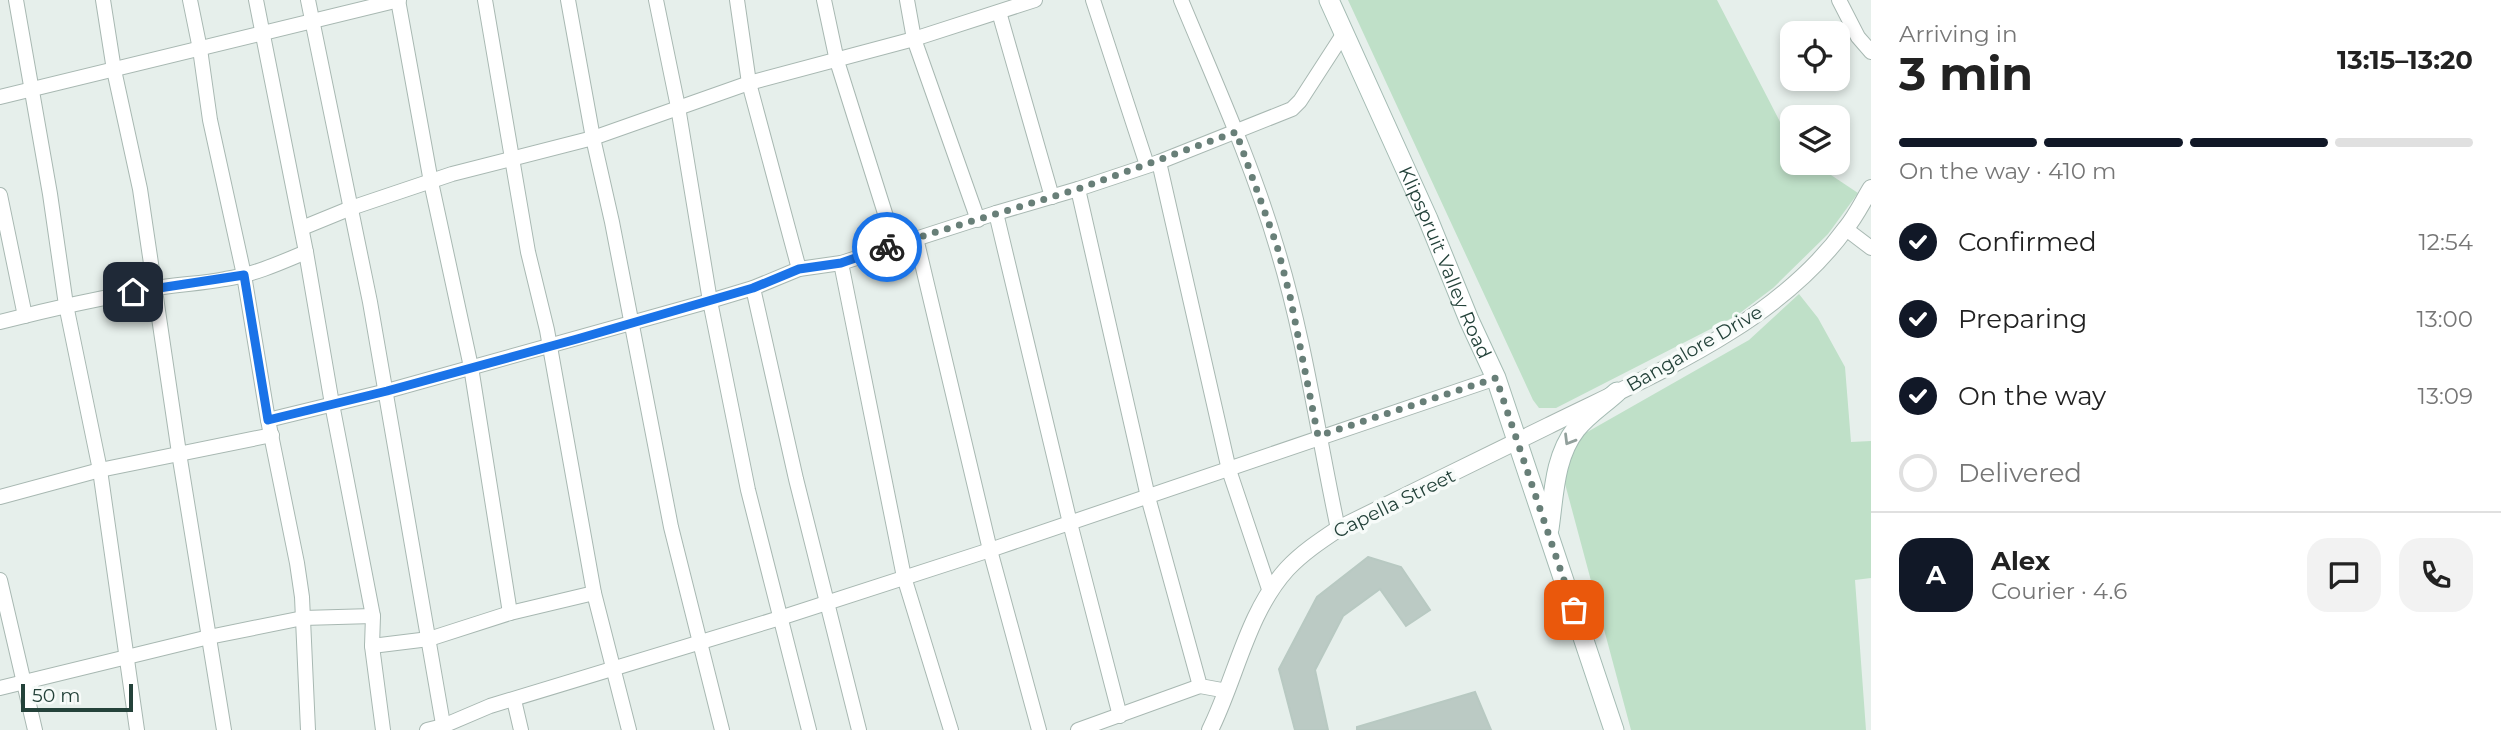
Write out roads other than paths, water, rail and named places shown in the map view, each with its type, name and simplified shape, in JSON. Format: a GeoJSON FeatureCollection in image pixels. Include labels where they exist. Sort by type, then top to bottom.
{"type":"FeatureCollection","features":[{"type":"Feature","properties":{"kind":"main road","name":"Klipspruit Valley Road"},"geometry":{"type":"LineString","coordinates":[[1329,0],[1496,378],[1614,730]]}},
{"type":"Feature","properties":{"kind":"main road"},"geometry":{"type":"LineString","coordinates":[[1549,532],[1563,450],[1577,428],[1617,392]]}},
{"type":"Feature","properties":{"kind":"street"},"geometry":{"type":"LineString","coordinates":[[16,0],[50,194],[66,305],[100,470],[138,730]]}},
{"type":"Feature","properties":{"kind":"street"},"geometry":{"type":"LineString","coordinates":[[103,0],[114,69],[139,189],[224,730]]}},
{"type":"Feature","properties":{"kind":"street"},"geometry":{"type":"LineString","coordinates":[[190,0],[210,120],[244,275],[268,420],[297,564],[303,618],[308,730]]}},
{"type":"Feature","properties":{"kind":"street"},"geometry":{"type":"LineString","coordinates":[[256,0],[302,228],[332,404],[373,616],[372,646],[383,730]]}},
{"type":"Feature","properties":{"kind":"street"},"geometry":{"type":"LineString","coordinates":[[308,0],[387,391],[444,728]]}},
{"type":"Feature","properties":{"kind":"street"},"geometry":{"type":"LineString","coordinates":[[0,97],[398,0],[431,182],[471,367],[510,613]]}},
{"type":"Feature","properties":{"kind":"street"},"geometry":{"type":"LineString","coordinates":[[485,0],[528,252],[549,345],[594,593],[629,730]]}},
{"type":"Feature","properties":{"kind":"street"},"geometry":{"type":"LineString","coordinates":[[568,0],[671,527],[722,730]]}},
{"type":"Feature","properties":{"kind":"street"},"geometry":{"type":"LineString","coordinates":[[656,0],[678,107],[710,301],[748,490],[809,730]]}},
{"type":"Feature","properties":{"kind":"street"},"geometry":{"type":"LineString","coordinates":[[737,0],[749,83],[799,269]]}},
{"type":"Feature","properties":{"kind":"street"},"geometry":{"type":"LineString","coordinates":[[824,0],[837,61],[895,245]]}},
{"type":"Feature","properties":{"kind":"street"},"geometry":{"type":"LineString","coordinates":[[907,0],[914,39],[978,220]]}},
{"type":"Feature","properties":{"kind":"street"},"geometry":{"type":"LineString","coordinates":[[1093,0],[1153,163],[1229,470],[1270,592]]}},
{"type":"Feature","properties":{"kind":"street"},"geometry":{"type":"LineString","coordinates":[[1181,0],[1236,132],[1277,246],[1290,296],[1338,529]]}},
{"type":"Feature","properties":{"kind":"street"},"geometry":{"type":"LineString","coordinates":[[1839,0],[1858,37],[1871,52]]}},
{"type":"Feature","properties":{"kind":"street"},"geometry":{"type":"LineString","coordinates":[[302,228],[351,208],[452,174],[593,138],[749,83],[914,39],[1027,1]]}},
{"type":"Feature","properties":{"kind":"street"},"geometry":{"type":"LineString","coordinates":[[999,12],[1052,197]]}},
{"type":"Feature","properties":{"kind":"street"},"geometry":{"type":"LineString","coordinates":[[268,420],[387,391],[710,301],[753,288],[799,269],[841,263],[1153,163],[1292,109],[1310,87],[1344,33]]}},
{"type":"Feature","properties":{"kind":"street","name":"Bangalore Drive"},"geometry":{"type":"LineString","coordinates":[[1516,441],[1693,352],[1765,309],[1811,268],[1846,229],[1871,188]]}},
{"type":"Feature","properties":{"kind":"street"},"geometry":{"type":"LineString","coordinates":[[1078,189],[1148,497],[1200,686]]}},
{"type":"Feature","properties":{"kind":"street"},"geometry":{"type":"LineString","coordinates":[[0,195],[25,316]]}},
{"type":"Feature","properties":{"kind":"street"},"geometry":{"type":"LineString","coordinates":[[996,213],[1070,523],[1120,716]]}},
{"type":"Feature","properties":{"kind":"street"},"geometry":{"type":"LineString","coordinates":[[1846,229],[1871,248]]}},
{"type":"Feature","properties":{"kind":"street"},"geometry":{"type":"LineString","coordinates":[[916,238],[989,550],[1039,730]]}},
{"type":"Feature","properties":{"kind":"street"},"geometry":{"type":"LineString","coordinates":[[0,322],[66,305],[244,275],[306,252]]}},
{"type":"Feature","properties":{"kind":"street"},"geometry":{"type":"LineString","coordinates":[[841,263],[904,577],[951,730]]}},
{"type":"Feature","properties":{"kind":"street"},"geometry":{"type":"LineString","coordinates":[[753,288],[791,458],[859,730]]}},
{"type":"Feature","properties":{"kind":"street"},"geometry":{"type":"LineString","coordinates":[[426,730],[444,728],[490,706],[780,618],[989,550],[1229,470],[1318,436],[1496,378]]}},
{"type":"Feature","properties":{"kind":"street"},"geometry":{"type":"LineString","coordinates":[[0,497],[100,470],[272,435]]}},
{"type":"Feature","properties":{"kind":"street","name":"Capella Street"},"geometry":{"type":"LineString","coordinates":[[1210,730],[1259,611],[1270,592],[1300,557],[1338,529],[1516,441]]}},
{"type":"Feature","properties":{"kind":"street"},"geometry":{"type":"LineString","coordinates":[[0,580],[35,730]]}},
{"type":"Feature","properties":{"kind":"street"},"geometry":{"type":"LineString","coordinates":[[372,646],[429,639],[510,613],[594,593]]}},
{"type":"Feature","properties":{"kind":"street"},"geometry":{"type":"LineString","coordinates":[[0,688],[209,637],[303,618],[373,616]]}},
{"type":"Feature","properties":{"kind":"street"},"geometry":{"type":"LineString","coordinates":[[1078,730],[1200,686],[1227,691]]}},
{"type":"Feature","properties":{"kind":"street"},"geometry":{"type":"LineString","coordinates":[[514,700],[521,730]]}}]}
